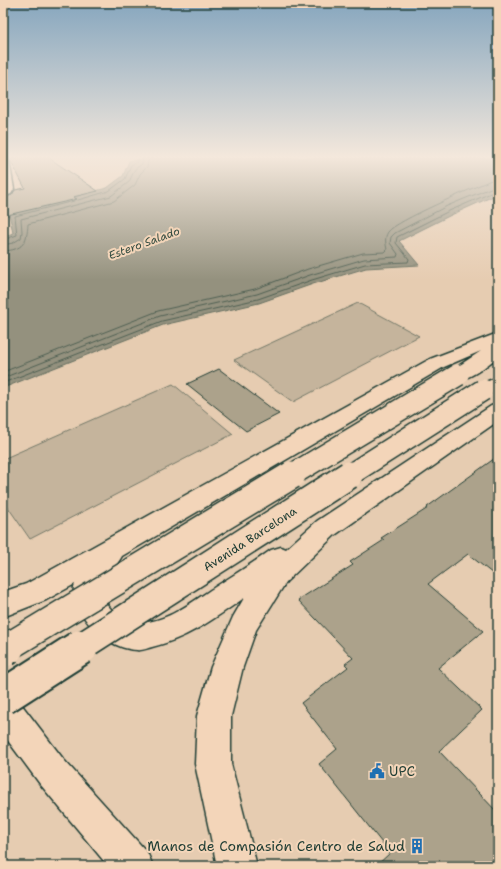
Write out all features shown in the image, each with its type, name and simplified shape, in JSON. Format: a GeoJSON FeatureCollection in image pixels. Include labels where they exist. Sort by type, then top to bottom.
{"type":"FeatureCollection","features":[{"type":"Feature","properties":{"kind":"main road"},"geometry":{"type":"LineString","coordinates":[[3,605],[36,592],[437,363],[498,338]]}},
{"type":"Feature","properties":{"kind":"main road"},"geometry":{"type":"LineString","coordinates":[[3,650],[458,375],[498,349]]}},
{"type":"Feature","properties":{"kind":"main road"},"geometry":{"type":"LineString","coordinates":[[237,866],[213,764],[214,716],[227,667],[243,626],[258,600],[276,574],[326,528],[493,395]]}},
{"type":"Feature","properties":{"kind":"main road","name":"Avenida Barcelona"},"geometry":{"type":"LineString","coordinates":[[3,697],[493,395]]}},
{"type":"Feature","properties":{"kind":"main road"},"geometry":{"type":"LineString","coordinates":[[123,543],[103,560],[93,572],[87,588],[92,606],[102,620],[121,633],[138,637],[164,631],[191,619],[326,528]]}},
{"type":"Feature","properties":{"kind":"main road"},"geometry":{"type":"LineString","coordinates":[[3,708],[52,772],[133,866]]}},
{"type":"Feature","properties":{"kind":"shaded area"},"geometry":{"type":"Polygon","coordinates":[[[358,303],[419,336],[293,402],[234,360],[358,303]]]}},
{"type":"Feature","properties":{"kind":"shaded area"},"geometry":{"type":"Polygon","coordinates":[[[173,384],[233,434],[30,539],[3,500],[3,459],[173,384]]]}},
{"type":"Feature","properties":{"kind":"water","name":"Estero Salado"},"geometry":{"type":"Polygon","coordinates":[[[66,199],[488,199],[399,241],[419,265],[366,268],[313,284],[259,303],[163,325],[3,388],[3,237],[13,233],[9,213],[66,199]]]}},
{"type":"Feature","properties":{"kind":"building"},"geometry":{"type":"Polygon","coordinates":[[[3,199],[77,199],[3,216],[3,199]]]}},
{"type":"Feature","properties":{"kind":"building"},"geometry":{"type":"Polygon","coordinates":[[[219,369],[279,414],[246,431],[187,384],[219,369]]]}},
{"type":"Feature","properties":{"kind":"building"},"geometry":{"type":"Polygon","coordinates":[[[498,456],[498,578],[468,554],[428,584],[483,631],[438,668],[482,710],[439,751],[498,813],[498,866],[376,866],[390,853],[319,764],[337,749],[301,703],[348,667],[345,664],[353,658],[298,600],[353,565],[350,562],[384,540],[381,538],[428,508],[427,507],[498,456]]]}},
{"type":"Feature","properties":{"kind":"place","name":"UPC"},"geometry":{"type":"Point","coordinates":[377,771]}},
{"type":"Feature","properties":{"kind":"place","name":"Manos de Compasión Centro de Salud"},"geometry":{"type":"Point","coordinates":[417,846]}}]}
